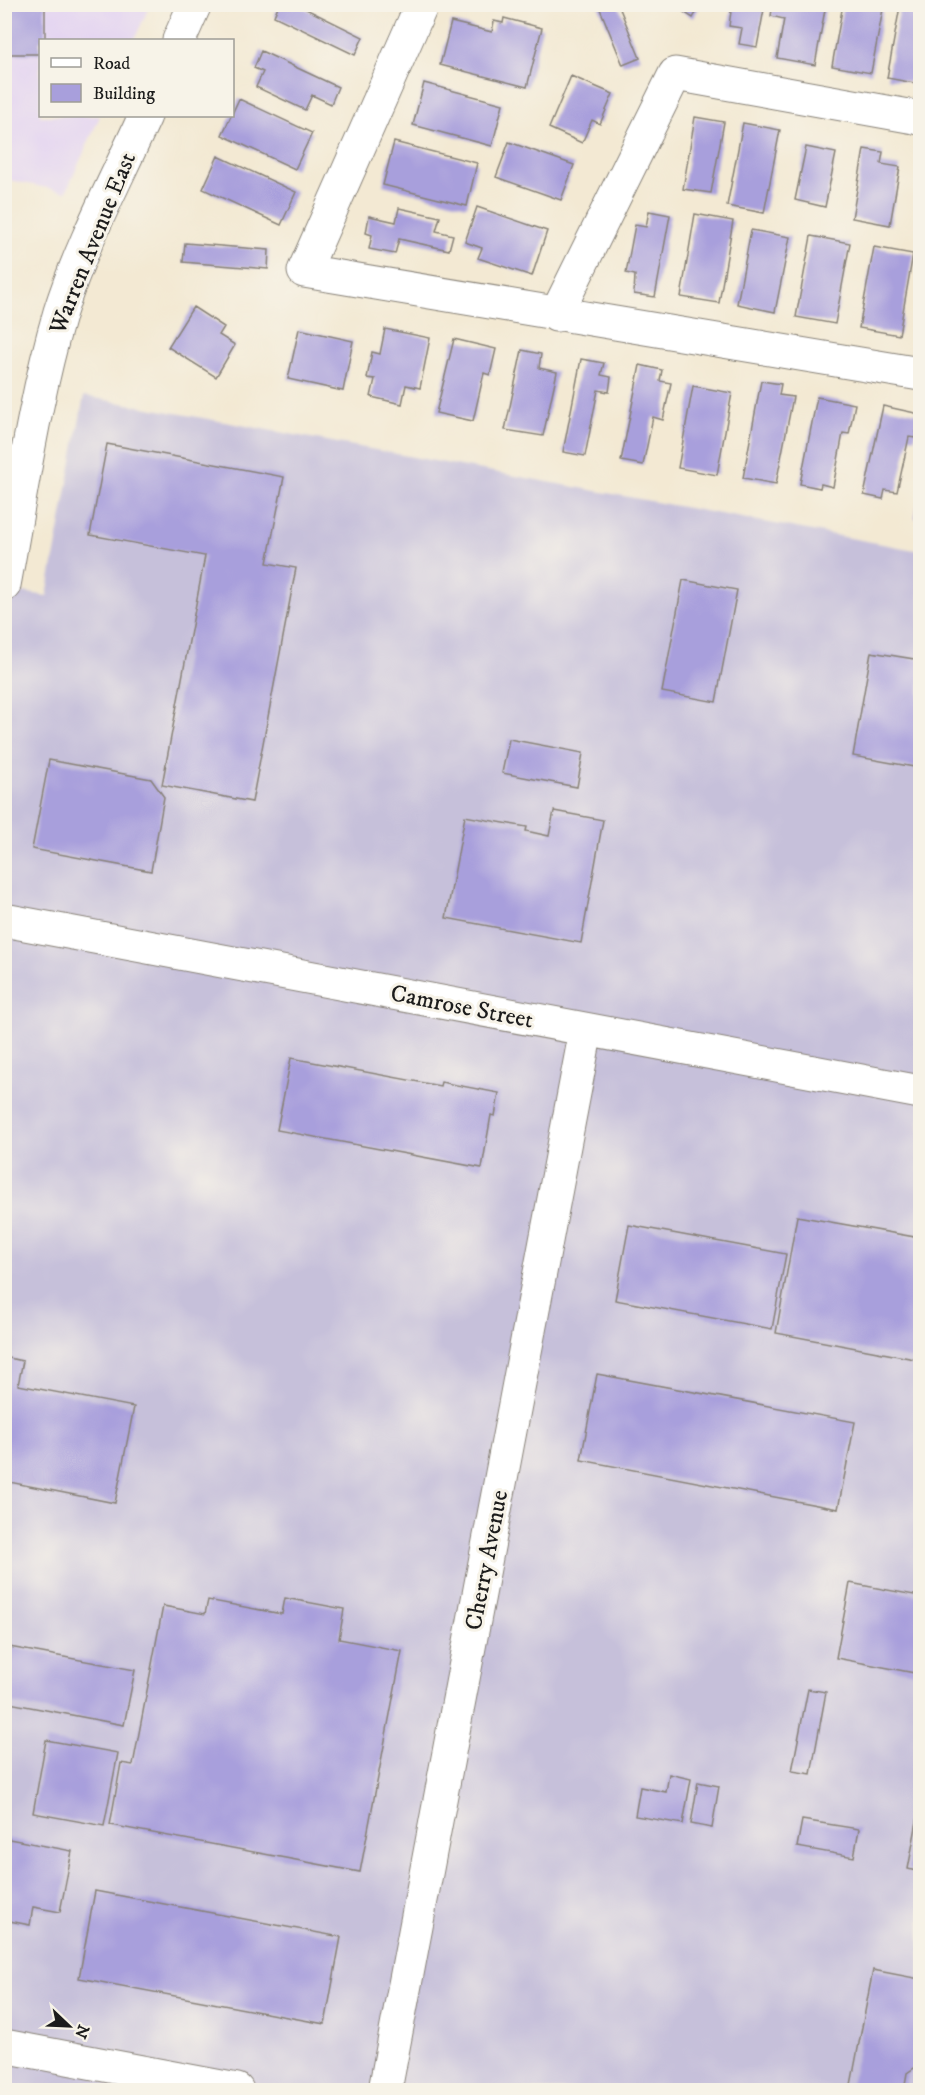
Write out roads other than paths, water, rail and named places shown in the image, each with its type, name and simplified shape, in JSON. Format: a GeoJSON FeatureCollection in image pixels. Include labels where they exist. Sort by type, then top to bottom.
{"type":"FeatureCollection","features":[{"type":"Feature","properties":{"kind":"street"},"geometry":{"type":"LineString","coordinates":[[179,39],[195,4]]}},
{"type":"Feature","properties":{"kind":"street"},"geometry":{"type":"LineString","coordinates":[[422,4],[304,271],[556,315],[691,333],[921,374]]}},
{"type":"Feature","properties":{"kind":"street"},"geometry":{"type":"LineString","coordinates":[[556,315],[675,74],[921,118]]}},
{"type":"Feature","properties":{"kind":"street","name":"Warren Avenue East"},"geometry":{"type":"LineString","coordinates":[[4,585],[42,379],[61,310],[83,252],[145,117]]}},
{"type":"Feature","properties":{"kind":"street","name":"Camrose Street"},"geometry":{"type":"LineString","coordinates":[[4,920],[921,1092]]}},
{"type":"Feature","properties":{"kind":"street","name":"Cherry Avenue"},"geometry":{"type":"LineString","coordinates":[[386,2091],[586,1030]]}},
{"type":"Feature","properties":{"kind":"street"},"geometry":{"type":"LineString","coordinates":[[4,2046],[237,2091]]}}]}
